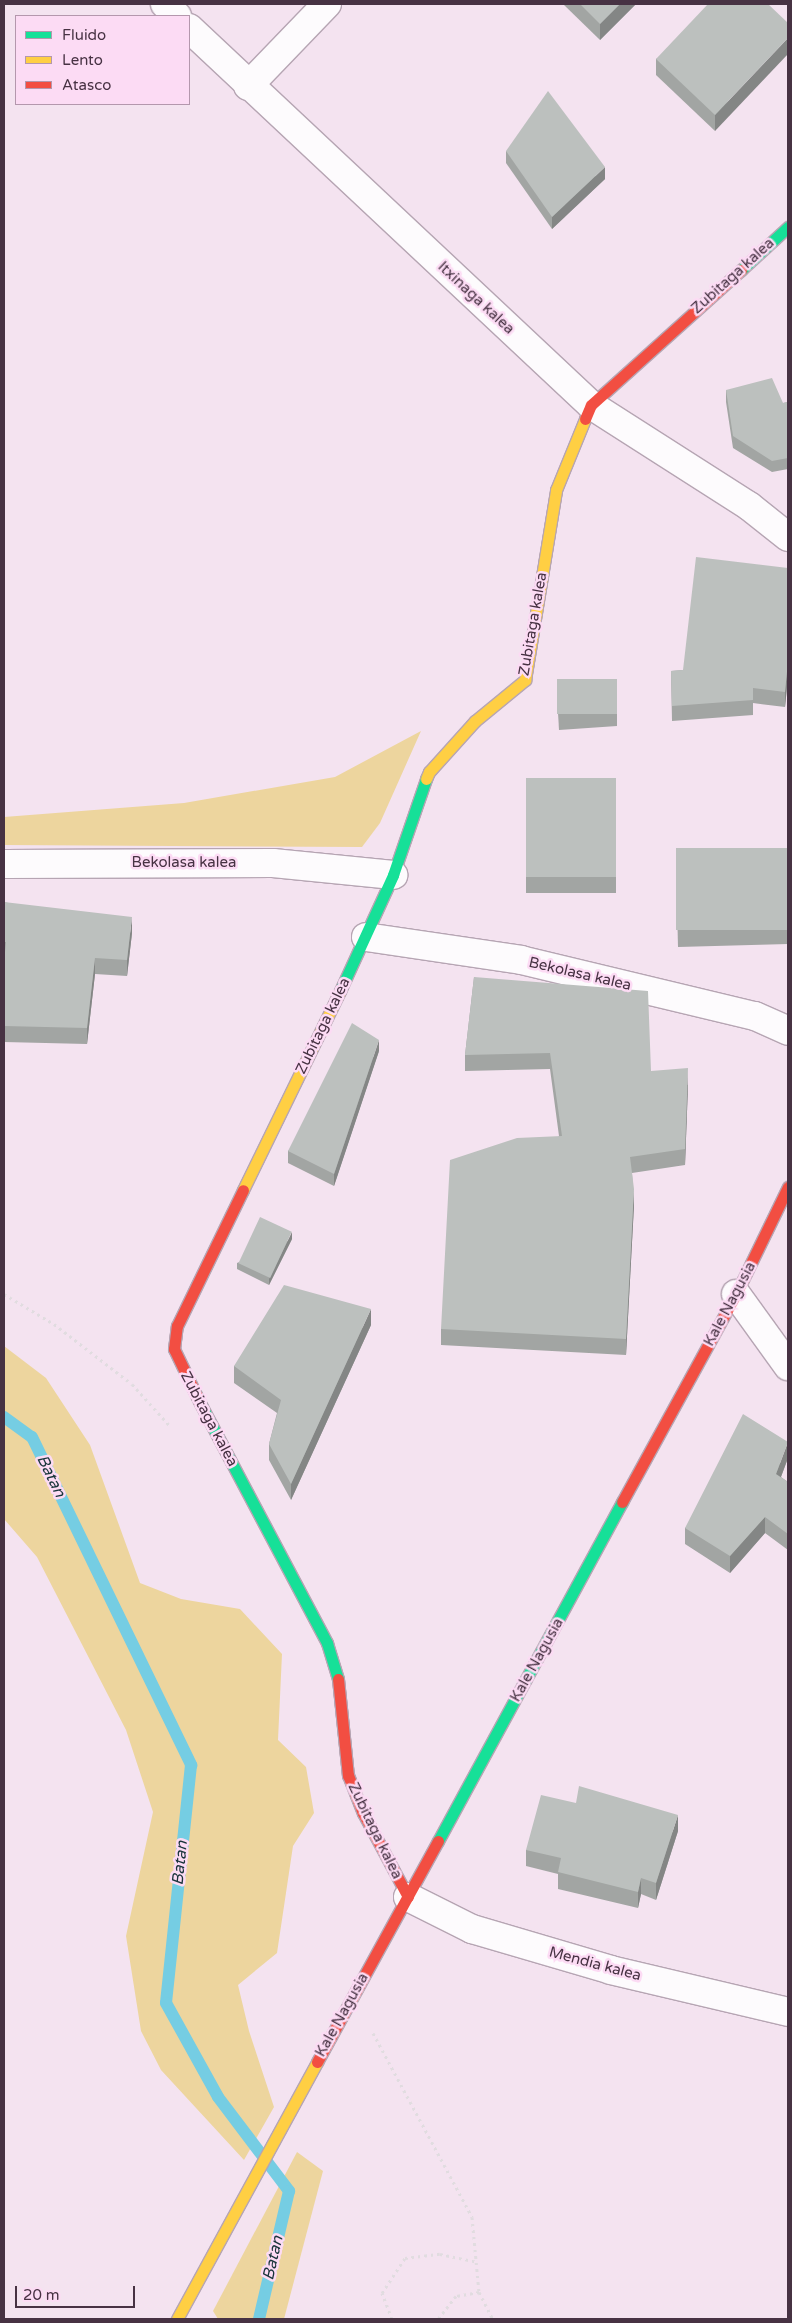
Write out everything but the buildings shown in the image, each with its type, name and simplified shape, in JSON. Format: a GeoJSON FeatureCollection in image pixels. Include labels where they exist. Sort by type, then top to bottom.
{"type":"FeatureCollection","features":[{"type":"Feature","properties":{"kind":"street"},"geometry":{"type":"LineString","coordinates":[[165,4],[176,15]]}},
{"type":"Feature","properties":{"kind":"street"},"geometry":{"type":"LineString","coordinates":[[248,86],[327,4]]}},
{"type":"Feature","properties":{"kind":"street","name":"Itxinaga kalea"},"geometry":{"type":"LineString","coordinates":[[190,29],[248,86],[591,405],[749,506],[788,537]]}},
{"type":"Feature","properties":{"kind":"street","name":"Zubitaga kalea"},"geometry":{"type":"LineString","coordinates":[[408,1897],[363,1813],[348,1775],[337,1671],[327,1643],[183,1372],[174,1349],[180,1318],[366,937],[393,875],[429,772],[475,722],[525,680],[556,490],[591,405],[788,227]]}},
{"type":"Feature","properties":{"kind":"street","name":"Bekolasa kalea"},"geometry":{"type":"LineString","coordinates":[[4,864],[273,863],[393,875]]}},
{"type":"Feature","properties":{"kind":"street","name":"Bekolasa kalea"},"geometry":{"type":"LineString","coordinates":[[366,937],[521,960],[755,1016],[788,1031]]}},
{"type":"Feature","properties":{"kind":"street","name":"Kale Nagusia"},"geometry":{"type":"LineString","coordinates":[[177,2319],[736,1294],[788,1187]]}},
{"type":"Feature","properties":{"kind":"street"},"geometry":{"type":"LineString","coordinates":[[736,1294],[788,1366]]}},
{"type":"Feature","properties":{"kind":"street","name":"Mendia kalea"},"geometry":{"type":"LineString","coordinates":[[408,1897],[472,1929],[611,1970],[788,2012]]}},
{"type":"Feature","properties":{"kind":"path"},"geometry":{"type":"LineString","coordinates":[[4,1294],[54,1324],[132,1384],[175,1432]]}},
{"type":"Feature","properties":{"kind":"path"},"geometry":{"type":"LineString","coordinates":[[352,1996],[472,2217],[479,2292],[492,2319]]}},
{"type":"Feature","properties":{"kind":"path"},"geometry":{"type":"LineString","coordinates":[[392,2319],[382,2293],[405,2258],[440,2254],[477,2262]]}},
{"type":"Feature","properties":{"kind":"path"},"geometry":{"type":"LineString","coordinates":[[438,2319],[456,2296],[479,2292]]}},
{"type":"Feature","properties":{"kind":"shaded area"},"geometry":{"type":"Polygon","coordinates":[[[421,731],[380,823],[362,847],[4,845],[4,817],[184,803],[335,777],[421,731]]]}},
{"type":"Feature","properties":{"kind":"shaded area"},"geometry":{"type":"Polygon","coordinates":[[[4,1346],[46,1378],[90,1445],[140,1583],[181,1599],[240,1609],[282,1654],[278,1740],[306,1767],[314,1813],[293,1846],[277,1953],[238,1985],[249,2031],[274,2107],[244,2160],[161,2070],[141,2031],[126,1936],[153,1812],[126,1730],[37,1557],[4,1519],[4,1346]]]}},
{"type":"Feature","properties":{"kind":"shaded area"},"geometry":{"type":"Polygon","coordinates":[[[297,2152],[323,2171],[284,2319],[218,2319],[213,2311],[297,2152]]]}},
{"type":"Feature","properties":{"kind":"waterway","name":"Batan"},"geometry":{"type":"LineString","coordinates":[[4,1417],[32,1437],[191,1765],[166,2003],[218,2097],[289,2191],[259,2319]]}},
{"type":"Feature","properties":{"kind":"traffic: fast"},"geometry":{"type":"LineString","coordinates":[[741,270],[788,227]]}},
{"type":"Feature","properties":{"kind":"traffic: fast"},"geometry":{"type":"LineString","coordinates":[[340,991],[393,875],[426,779]]}},
{"type":"Feature","properties":{"kind":"traffic: fast"},"geometry":{"type":"LineString","coordinates":[[200,1403],[327,1643],[338,1679]]}},
{"type":"Feature","properties":{"kind":"traffic: fast"},"geometry":{"type":"LineString","coordinates":[[438,1841],[622,1502]]}},
{"type":"Feature","properties":{"kind":"traffic: slow"},"geometry":{"type":"LineString","coordinates":[[426,779],[429,772],[475,721],[525,680],[556,490],[585,419]]}},
{"type":"Feature","properties":{"kind":"traffic: slow"},"geometry":{"type":"LineString","coordinates":[[243,1190],[340,991]]}},
{"type":"Feature","properties":{"kind":"traffic: slow"},"geometry":{"type":"LineString","coordinates":[[177,2319],[317,2062]]}},
{"type":"Feature","properties":{"kind":"traffic: jam"},"geometry":{"type":"LineString","coordinates":[[585,419],[591,405],[741,270]]}},
{"type":"Feature","properties":{"kind":"traffic: jam"},"geometry":{"type":"LineString","coordinates":[[622,1502],[736,1294],[788,1187]]}},
{"type":"Feature","properties":{"kind":"traffic: jam"},"geometry":{"type":"LineString","coordinates":[[200,1403],[174,1349],[177,1326],[243,1190]]}},
{"type":"Feature","properties":{"kind":"traffic: jam"},"geometry":{"type":"LineString","coordinates":[[338,1679],[348,1775],[363,1813],[408,1897]]}},
{"type":"Feature","properties":{"kind":"traffic: jam"},"geometry":{"type":"LineString","coordinates":[[317,2062],[438,1841]]}}]}
